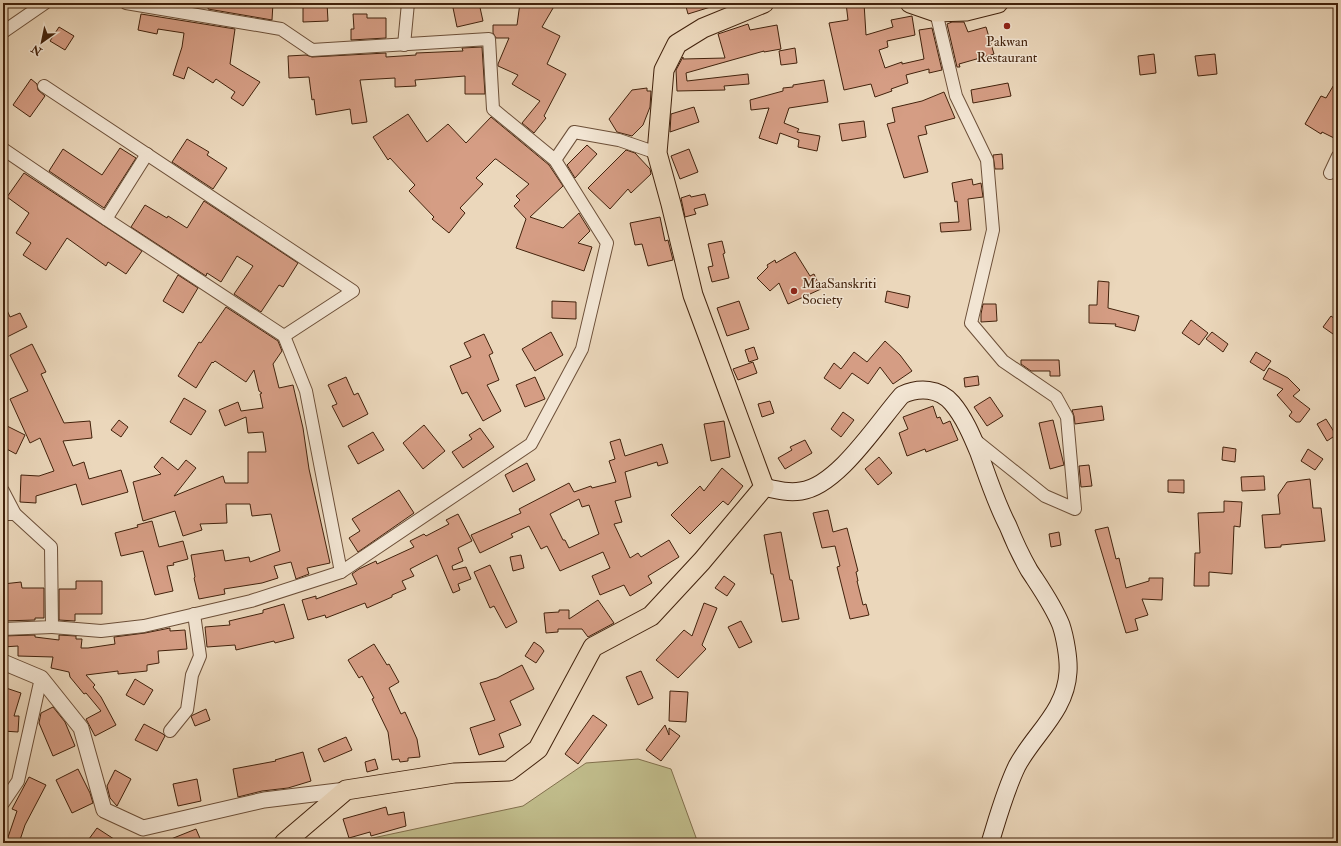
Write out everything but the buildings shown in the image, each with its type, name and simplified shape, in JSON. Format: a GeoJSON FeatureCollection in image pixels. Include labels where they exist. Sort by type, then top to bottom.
{"type":"FeatureCollection","features":[{"type":"Feature","properties":{"kind":"main road"},"geometry":{"type":"LineString","coordinates":[[764,3],[703,28],[678,44],[664,70],[656,153],[671,204],[693,295],[764,487]]}},
{"type":"Feature","properties":{"kind":"main road"},"geometry":{"type":"LineString","coordinates":[[910,3],[936,12],[966,11],[978,6],[998,3]]}},
{"type":"Feature","properties":{"kind":"main road"},"geometry":{"type":"LineString","coordinates":[[764,487],[785,492],[814,488],[823,482],[858,450],[902,395],[919,389],[936,393],[949,400],[963,419],[973,438],[1007,524],[1028,568],[1061,625],[1067,653],[1068,672],[1065,691],[1058,706],[1018,766],[1006,791],[990,843]]}},
{"type":"Feature","properties":{"kind":"main road"},"geometry":{"type":"LineString","coordinates":[[284,843],[346,790],[454,773],[509,771],[538,749],[593,647],[651,616],[702,560],[764,487]]}},
{"type":"Feature","properties":{"kind":"street"},"geometry":{"type":"LineString","coordinates":[[3,32],[45,3]]}},
{"type":"Feature","properties":{"kind":"street"},"geometry":{"type":"LineString","coordinates":[[3,629],[52,627],[101,631],[144,626],[251,601],[341,572],[531,444],[582,349],[607,243],[555,160],[493,109],[488,39],[312,50],[281,29],[186,8],[126,3]]}},
{"type":"Feature","properties":{"kind":"street"},"geometry":{"type":"LineString","coordinates":[[404,45],[408,3]]}},
{"type":"Feature","properties":{"kind":"street"},"geometry":{"type":"LineString","coordinates":[[936,12],[956,96],[987,160],[993,230],[971,323],[1003,362],[1056,397],[1066,417],[1075,508],[1045,496],[973,438]]}},
{"type":"Feature","properties":{"kind":"street"},"geometry":{"type":"LineString","coordinates":[[44,86],[353,291],[284,336]]}},
{"type":"Feature","properties":{"kind":"street"},"geometry":{"type":"LineString","coordinates":[[555,160],[574,132],[619,140],[656,153]]}},
{"type":"Feature","properties":{"kind":"street"},"geometry":{"type":"LineString","coordinates":[[3,149],[106,219],[284,336],[306,391],[341,572]]}},
{"type":"Feature","properties":{"kind":"street"},"geometry":{"type":"LineString","coordinates":[[106,219],[147,154]]}},
{"type":"Feature","properties":{"kind":"street"},"geometry":{"type":"LineString","coordinates":[[1330,173],[1338,156]]}},
{"type":"Feature","properties":{"kind":"street"},"geometry":{"type":"LineString","coordinates":[[3,491],[15,514],[51,547],[52,627]]}},
{"type":"Feature","properties":{"kind":"street"},"geometry":{"type":"LineString","coordinates":[[3,514],[15,514]]}},
{"type":"Feature","properties":{"kind":"street"},"geometry":{"type":"LineString","coordinates":[[170,731],[187,710],[192,675],[200,656],[194,614]]}},
{"type":"Feature","properties":{"kind":"street"},"geometry":{"type":"LineString","coordinates":[[3,662],[41,678],[81,728],[104,810],[143,828],[264,800],[346,790]]}},
{"type":"Feature","properties":{"kind":"street"},"geometry":{"type":"LineString","coordinates":[[3,803],[18,781],[41,678]]}},
{"type":"Feature","properties":{"kind":"shaded area"},"geometry":{"type":"Polygon","coordinates":[[[638,759],[671,769],[698,843],[370,843],[368,839],[523,806],[586,763],[638,759]]]}},
{"type":"Feature","properties":{"kind":"place","name":"Pakwan Restaurant"},"geometry":{"type":"Point","coordinates":[1007,26]}},
{"type":"Feature","properties":{"kind":"place","name":"MaaSanskriti Society"},"geometry":{"type":"Point","coordinates":[794,291]}}]}
